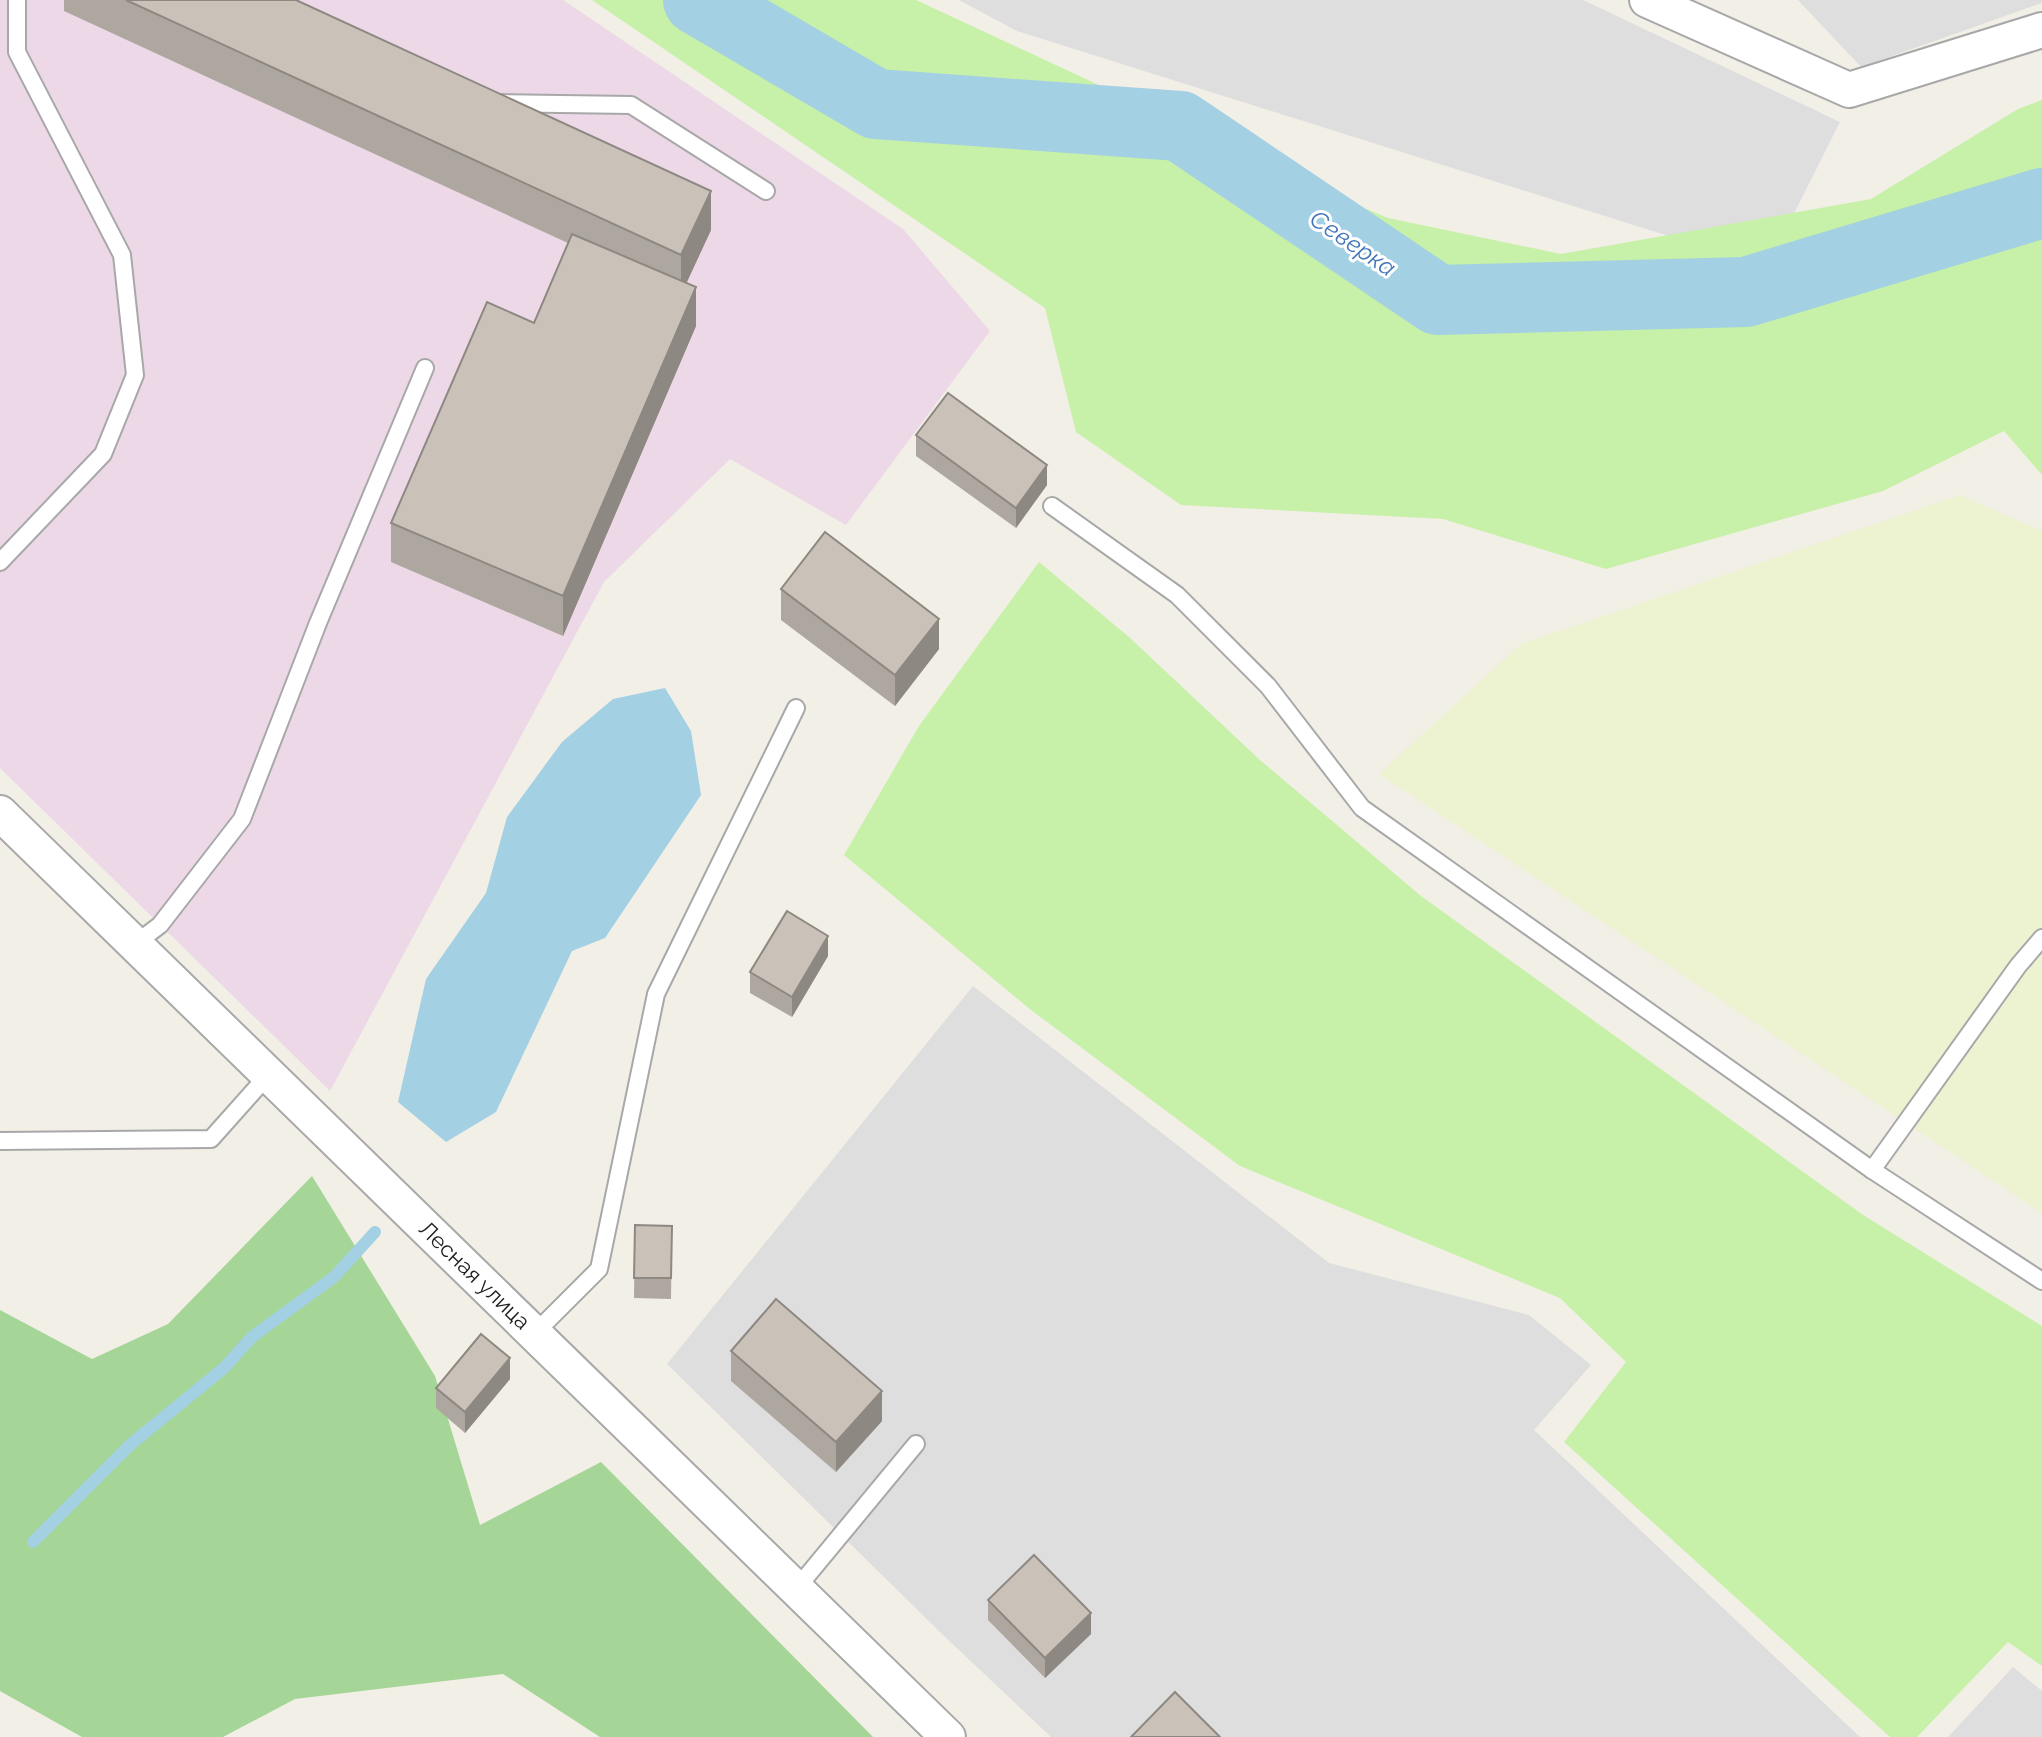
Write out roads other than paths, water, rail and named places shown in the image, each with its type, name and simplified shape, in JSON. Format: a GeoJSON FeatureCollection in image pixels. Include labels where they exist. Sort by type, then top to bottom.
{"type":"FeatureCollection","features":[{"type":"Feature","properties":{"kind":"street"},"geometry":{"type":"LineString","coordinates":[[1647,0],[1849,90],[2042,30]]}},
{"type":"Feature","properties":{"kind":"street","name":"Лесная улица"},"geometry":{"type":"LineString","coordinates":[[2,819],[135,944],[948,1737]]}},
{"type":"Feature","properties":{"kind":"lane"},"geometry":{"type":"LineString","coordinates":[[0,562],[103,454],[135,375],[122,255],[17,52],[17,0]]}},
{"type":"Feature","properties":{"kind":"lane"},"geometry":{"type":"LineString","coordinates":[[485,102],[631,105],[766,191]]}},
{"type":"Feature","properties":{"kind":"lane"},"geometry":{"type":"LineString","coordinates":[[135,944],[160,925],[242,819],[318,623],[425,368]]}},
{"type":"Feature","properties":{"kind":"lane"},"geometry":{"type":"LineString","coordinates":[[1052,506],[1177,595],[1268,686],[1362,808],[1872,1170],[2042,1281]]}},
{"type":"Feature","properties":{"kind":"lane"},"geometry":{"type":"LineString","coordinates":[[535,1333],[599,1269],[656,994],[796,708]]}},
{"type":"Feature","properties":{"kind":"lane"},"geometry":{"type":"LineString","coordinates":[[1872,1170],[2018,966],[2042,938]]}},
{"type":"Feature","properties":{"kind":"lane"},"geometry":{"type":"LineString","coordinates":[[0,1141],[211,1139],[268,1075]]}},
{"type":"Feature","properties":{"kind":"lane"},"geometry":{"type":"LineString","coordinates":[[797,1588],[916,1444]]}},
{"type":"Feature","properties":{"kind":"water"},"geometry":{"type":"Polygon","coordinates":[[[665,688],[691,731],[701,795],[605,938],[572,951],[496,1112],[446,1142],[398,1102],[426,979],[486,893],[507,817],[562,742],[613,699],[665,688]]]}},
{"type":"Feature","properties":{"kind":"waterway","name":"Северка"},"geometry":{"type":"LineString","coordinates":[[698,0],[876,104],[1180,126],[1438,300],[1746,292],[2042,203]]}},
{"type":"Feature","properties":{"kind":"waterway"},"geometry":{"type":"LineString","coordinates":[[33,1542],[131,1444],[224,1368],[252,1337],[334,1277],[375,1232]]}}]}
